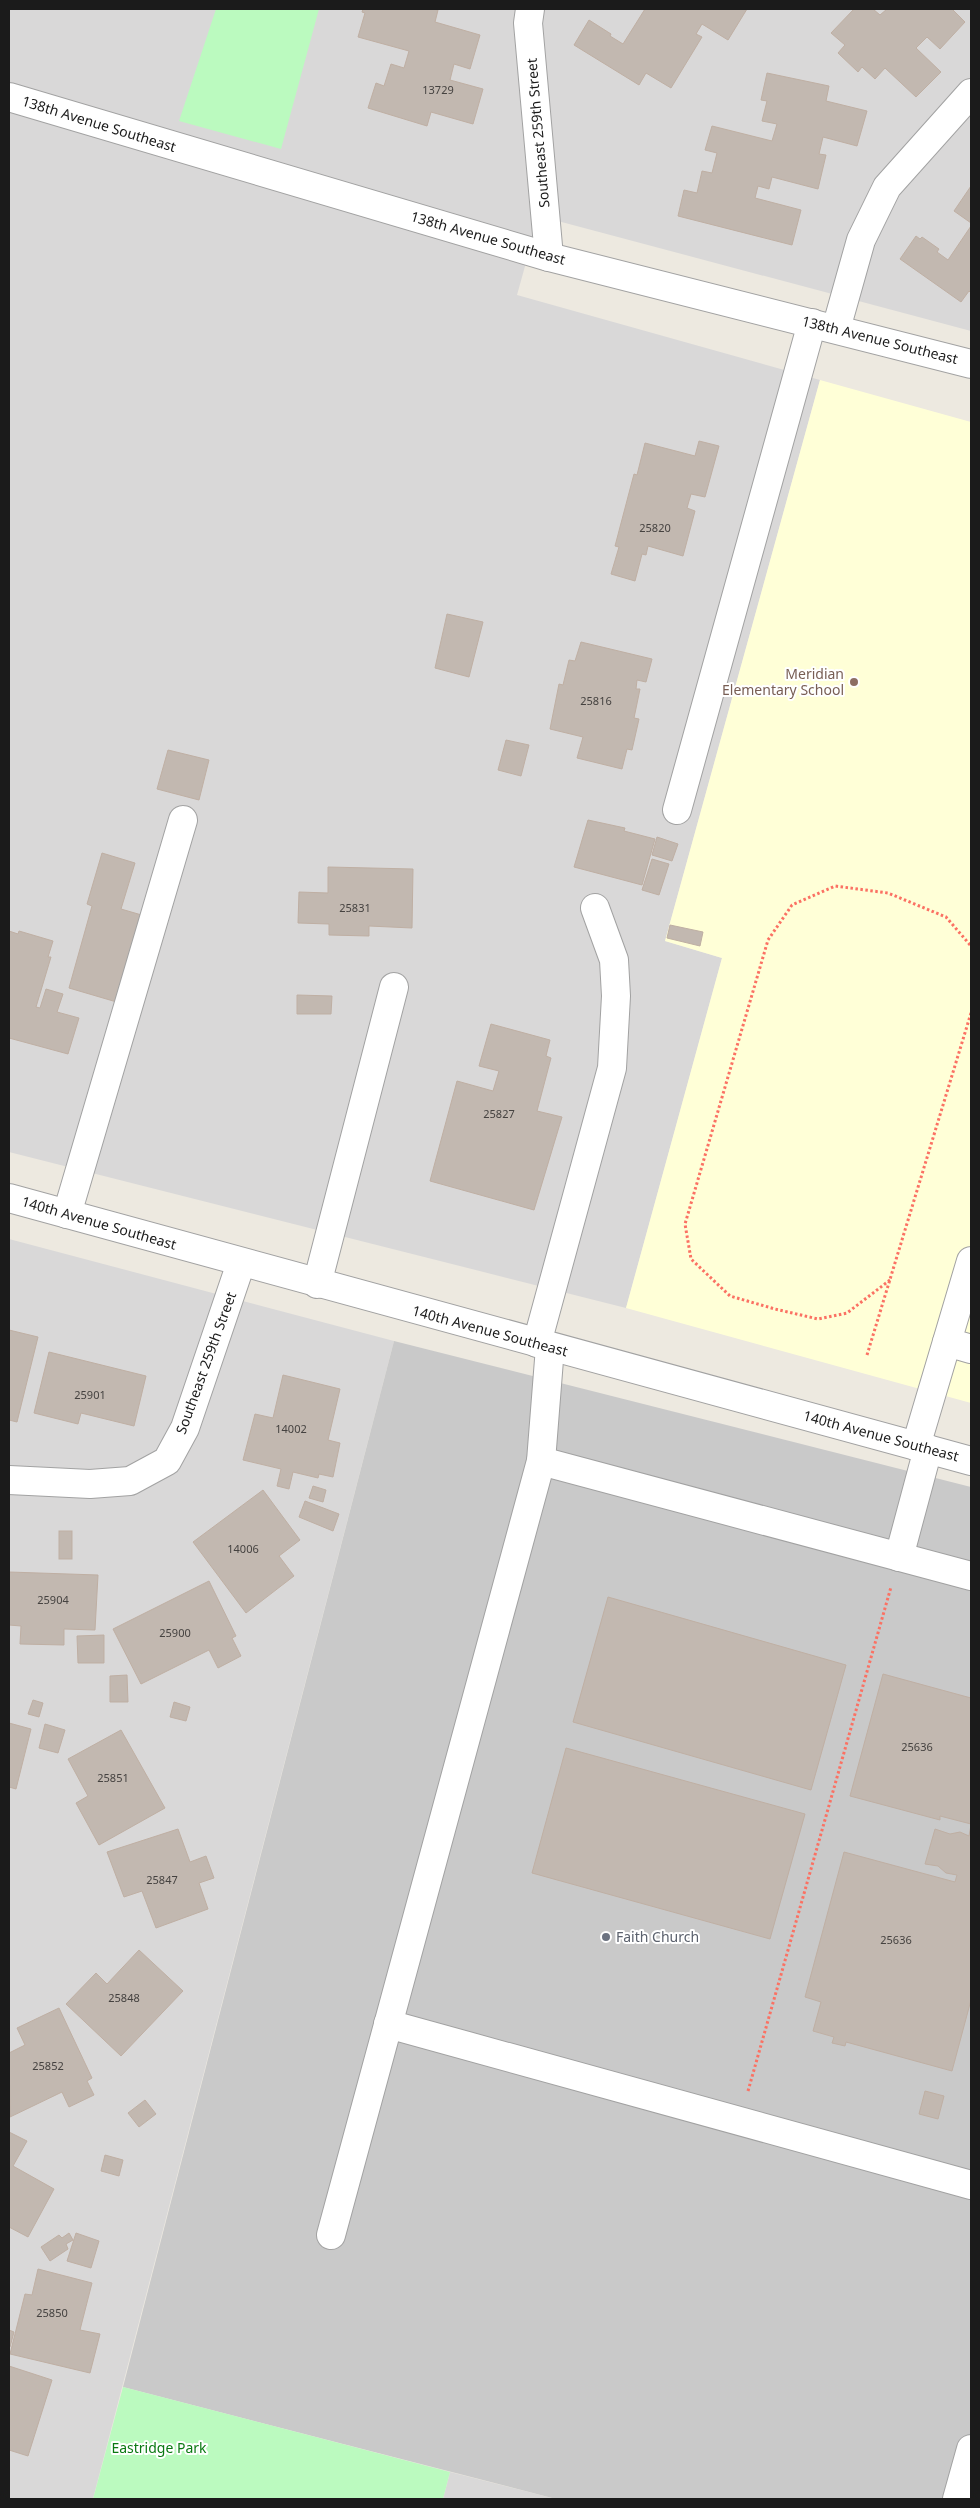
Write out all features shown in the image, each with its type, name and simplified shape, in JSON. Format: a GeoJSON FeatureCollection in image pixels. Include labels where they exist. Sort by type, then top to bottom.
{"type":"FeatureCollection","features":[{"type":"Feature","properties":{"kind":"street","name":"Southeast 259th Street"},"geometry":{"type":"LineString","coordinates":[[530,9],[528,23],[549,256]]}},
{"type":"Feature","properties":{"kind":"street"},"geometry":{"type":"LineString","coordinates":[[677,810],[824,326],[887,186],[971,93]]}},
{"type":"Feature","properties":{"kind":"street","name":"138th Avenue Southeast"},"geometry":{"type":"LineString","coordinates":[[9,97],[549,256],[971,364]]}},
{"type":"Feature","properties":{"kind":"street"},"geometry":{"type":"LineString","coordinates":[[67,1214],[183,820]]}},
{"type":"Feature","properties":{"kind":"street"},"geometry":{"type":"LineString","coordinates":[[331,2235],[541,1461],[543,1345],[612,1068],[616,996],[614,960],[595,908]]}},
{"type":"Feature","properties":{"kind":"street"},"geometry":{"type":"LineString","coordinates":[[317,1284],[394,988]]}},
{"type":"Feature","properties":{"kind":"street","name":"140th Avenue Southeast"},"geometry":{"type":"LineString","coordinates":[[9,1198],[317,1284],[971,1461]]}},
{"type":"Feature","properties":{"kind":"street"},"geometry":{"type":"LineString","coordinates":[[899,1557],[922,1447],[959,1346],[971,1261]]}},
{"type":"Feature","properties":{"kind":"street","name":"Southeast 259th Street"},"geometry":{"type":"LineString","coordinates":[[9,1480],[90,1484],[130,1481],[167,1461],[184,1428],[241,1263]]}},
{"type":"Feature","properties":{"kind":"street"},"geometry":{"type":"LineString","coordinates":[[541,1461],[971,1576]]}},
{"type":"Feature","properties":{"kind":"street"},"geometry":{"type":"LineString","coordinates":[[388,2024],[971,2185]]}},
{"type":"Feature","properties":{"kind":"street"},"geometry":{"type":"LineString","coordinates":[[957,2499],[971,2448]]}},
{"type":"Feature","properties":{"kind":"path"},"geometry":{"type":"LineString","coordinates":[[890,1280],[847,1313],[818,1319],[775,1309],[730,1296],[691,1259],[685,1224],[768,940],[792,905],[835,886],[888,893],[946,918],[971,946]]}},
{"type":"Feature","properties":{"kind":"path"},"geometry":{"type":"LineString","coordinates":[[867,1355],[971,1013]]}},
{"type":"Feature","properties":{"kind":"path"},"geometry":{"type":"LineString","coordinates":[[740,2121],[899,1557]]}},
{"type":"Feature","properties":{"kind":"shaded area"},"geometry":{"type":"Polygon","coordinates":[[[9,9],[971,9],[971,331],[539,216],[517,295],[820,380],[665,941],[722,958],[626,1308],[9,1152],[9,9]]]}},
{"type":"Feature","properties":{"kind":"shaded area","name":"Meridian Elementary School"},"geometry":{"type":"Polygon","coordinates":[[[820,380],[971,422],[971,1403],[626,1308],[722,958],[665,941],[820,380]]]}},
{"type":"Feature","properties":{"kind":"shaded area"},"geometry":{"type":"Polygon","coordinates":[[[9,1239],[394,1341],[93,2499],[9,2499],[9,1239]]]}},
{"type":"Feature","properties":{"kind":"shaded area","name":"Faith Church"},"geometry":{"type":"Polygon","coordinates":[[[394,1341],[971,1487],[971,2499],[556,2499],[123,2387],[394,1341]]]}},
{"type":"Feature","properties":{"kind":"shaded area"},"geometry":{"type":"Polygon","coordinates":[[[450,2472],[556,2499],[443,2499],[450,2472]]]}},
{"type":"Feature","properties":{"kind":"green space"},"geometry":{"type":"Polygon","coordinates":[[[216,9],[319,9],[281,149],[179,121],[216,9]]]}},
{"type":"Feature","properties":{"kind":"green space","name":"Eastridge Park"},"geometry":{"type":"Polygon","coordinates":[[[123,2387],[450,2472],[443,2499],[93,2499],[123,2387]]]}},
{"type":"Feature","properties":{"kind":"building"},"geometry":{"type":"Polygon","coordinates":[[[363,9],[434,9],[438,10],[435,22],[480,35],[470,69],[454,64],[450,80],[483,89],[473,124],[431,112],[427,126],[368,108],[376,83],[384,86],[391,64],[404,68],[409,51],[358,37],[365,13],[362,12],[363,9]]]}},
{"type":"Feature","properties":{"kind":"building"},"geometry":{"type":"Polygon","coordinates":[[[645,9],[747,9],[728,40],[702,24],[696,34],[702,37],[671,88],[646,73],[639,85],[574,45],[589,20],[623,44],[645,9]]]}},
{"type":"Feature","properties":{"kind":"building"},"geometry":{"type":"Polygon","coordinates":[[[854,9],[873,9],[880,15],[887,9],[952,9],[965,22],[940,49],[927,37],[916,48],[941,72],[916,97],[885,68],[875,79],[862,67],[858,72],[838,53],[845,45],[831,33],[854,9]]]}},
{"type":"Feature","properties":{"kind":"building"},"geometry":{"type":"Polygon","coordinates":[[[767,73],[829,86],[826,101],[867,111],[857,146],[823,137],[819,154],[826,155],[818,189],[772,177],[769,189],[758,186],[755,198],[801,210],[792,245],[678,216],[684,190],[697,193],[702,171],[712,173],[717,153],[705,150],[712,126],[772,141],[777,124],[762,121],[767,101],[761,100],[767,73]]]}},
{"type":"Feature","properties":{"kind":"building"},"geometry":{"type":"Polygon","coordinates":[[[971,186],[971,223],[954,211],[971,186]]]}},
{"type":"Feature","properties":{"kind":"building"},"geometry":{"type":"Polygon","coordinates":[[[971,226],[971,293],[969,291],[961,302],[900,259],[916,236],[920,239],[922,237],[939,249],[937,252],[948,260],[971,226]]]}},
{"type":"Feature","properties":{"kind":"building"},"geometry":{"type":"Polygon","coordinates":[[[699,441],[719,446],[705,497],[691,494],[687,508],[695,511],[683,556],[648,546],[646,555],[642,554],[635,581],[611,574],[619,547],[615,546],[634,474],[637,475],[645,443],[695,456],[699,441]]]}},
{"type":"Feature","properties":{"kind":"building"},"geometry":{"type":"Polygon","coordinates":[[[447,614],[483,622],[469,677],[435,668],[447,614]]]}},
{"type":"Feature","properties":{"kind":"building"},"geometry":{"type":"Polygon","coordinates":[[[581,642],[652,659],[646,682],[637,680],[636,689],[640,689],[634,718],[639,719],[632,750],[627,749],[622,769],[577,758],[583,737],[550,729],[559,684],[563,685],[569,660],[575,661],[581,642]]]}},
{"type":"Feature","properties":{"kind":"building"},"geometry":{"type":"Polygon","coordinates":[[[506,740],[529,745],[521,776],[498,770],[506,740]]]}},
{"type":"Feature","properties":{"kind":"building"},"geometry":{"type":"Polygon","coordinates":[[[168,750],[209,760],[199,800],[157,789],[168,750]]]}},
{"type":"Feature","properties":{"kind":"building"},"geometry":{"type":"Polygon","coordinates":[[[588,820],[625,828],[624,831],[655,839],[642,885],[574,867],[588,820]]]}},
{"type":"Feature","properties":{"kind":"building"},"geometry":{"type":"Polygon","coordinates":[[[657,837],[678,844],[672,861],[652,855],[657,837]]]}},
{"type":"Feature","properties":{"kind":"building"},"geometry":{"type":"Polygon","coordinates":[[[102,853],[135,863],[121,909],[145,916],[120,1003],[69,988],[92,906],[87,904],[102,853]]]}},
{"type":"Feature","properties":{"kind":"building"},"geometry":{"type":"Polygon","coordinates":[[[652,859],[669,864],[659,895],[642,890],[652,859]]]}},
{"type":"Feature","properties":{"kind":"building"},"geometry":{"type":"Polygon","coordinates":[[[328,867],[413,869],[412,928],[369,926],[369,936],[329,935],[329,924],[298,923],[299,892],[328,893],[328,867]]]}},
{"type":"Feature","properties":{"kind":"building"},"geometry":{"type":"Polygon","coordinates":[[[670,925],[703,932],[700,946],[667,938],[670,925]]]}},
{"type":"Feature","properties":{"kind":"building"},"geometry":{"type":"Polygon","coordinates":[[[9,931],[18,934],[19,931],[53,941],[48,957],[51,957],[36,1007],[40,1008],[46,989],[63,994],[57,1012],[79,1018],[68,1054],[9,1038],[9,931]]]}},
{"type":"Feature","properties":{"kind":"building"},"geometry":{"type":"Polygon","coordinates":[[[297,995],[332,996],[331,1014],[297,1014],[297,995]]]}},
{"type":"Feature","properties":{"kind":"building"},"geometry":{"type":"Polygon","coordinates":[[[491,1024],[550,1040],[546,1056],[551,1058],[537,1111],[562,1117],[534,1210],[430,1181],[457,1081],[493,1091],[499,1071],[479,1066],[491,1024]]]}},
{"type":"Feature","properties":{"kind":"building"},"geometry":{"type":"Polygon","coordinates":[[[9,1330],[38,1337],[17,1422],[9,1420],[9,1330]]]}},
{"type":"Feature","properties":{"kind":"building"},"geometry":{"type":"Polygon","coordinates":[[[49,1352],[146,1376],[134,1426],[81,1413],[78,1424],[34,1413],[49,1352]]]}},
{"type":"Feature","properties":{"kind":"building"},"geometry":{"type":"Polygon","coordinates":[[[283,1375],[340,1389],[328,1440],[340,1443],[333,1477],[319,1474],[318,1478],[293,1472],[289,1489],[277,1486],[281,1469],[243,1460],[255,1414],[273,1418],[283,1375]]]}},
{"type":"Feature","properties":{"kind":"building"},"geometry":{"type":"Polygon","coordinates":[[[313,1486],[326,1490],[323,1502],[309,1498],[313,1486]]]}},
{"type":"Feature","properties":{"kind":"building"},"geometry":{"type":"Polygon","coordinates":[[[263,1490],[300,1540],[279,1556],[294,1576],[246,1613],[193,1542],[263,1490]]]}},
{"type":"Feature","properties":{"kind":"building"},"geometry":{"type":"Polygon","coordinates":[[[305,1501],[339,1514],[333,1531],[299,1517],[305,1501]]]}},
{"type":"Feature","properties":{"kind":"building"},"geometry":{"type":"Polygon","coordinates":[[[59,1531],[72,1531],[72,1559],[59,1559],[59,1531]]]}},
{"type":"Feature","properties":{"kind":"building"},"geometry":{"type":"Polygon","coordinates":[[[9,1572],[98,1575],[95,1630],[64,1629],[64,1645],[20,1644],[21,1626],[9,1625],[9,1572]]]}},
{"type":"Feature","properties":{"kind":"building"},"geometry":{"type":"Polygon","coordinates":[[[209,1581],[236,1636],[232,1638],[241,1656],[218,1668],[209,1650],[141,1684],[113,1629],[209,1581]]]}},
{"type":"Feature","properties":{"kind":"building"},"geometry":{"type":"Polygon","coordinates":[[[608,1597],[846,1665],[811,1790],[573,1722],[608,1597]]]}},
{"type":"Feature","properties":{"kind":"building"},"geometry":{"type":"Polygon","coordinates":[[[104,1635],[104,1663],[78,1663],[77,1636],[104,1635]]]}},
{"type":"Feature","properties":{"kind":"building"},"geometry":{"type":"Polygon","coordinates":[[[883,1674],[971,1698],[971,1824],[940,1816],[940,1820],[850,1796],[883,1674]]]}},
{"type":"Feature","properties":{"kind":"building"},"geometry":{"type":"Polygon","coordinates":[[[127,1675],[128,1702],[110,1702],[110,1676],[127,1675]]]}},
{"type":"Feature","properties":{"kind":"building"},"geometry":{"type":"Polygon","coordinates":[[[33,1700],[43,1703],[39,1717],[28,1714],[33,1700]]]}},
{"type":"Feature","properties":{"kind":"building"},"geometry":{"type":"Polygon","coordinates":[[[174,1702],[190,1707],[186,1721],[170,1717],[174,1702]]]}},
{"type":"Feature","properties":{"kind":"building"},"geometry":{"type":"Polygon","coordinates":[[[9,1723],[31,1729],[16,1789],[9,1787],[9,1723]]]}},
{"type":"Feature","properties":{"kind":"building"},"geometry":{"type":"Polygon","coordinates":[[[45,1724],[65,1730],[58,1753],[39,1748],[45,1724]]]}},
{"type":"Feature","properties":{"kind":"building"},"geometry":{"type":"Polygon","coordinates":[[[121,1730],[165,1808],[99,1845],[76,1803],[88,1796],[68,1759],[121,1730]]]}},
{"type":"Feature","properties":{"kind":"building"},"geometry":{"type":"Polygon","coordinates":[[[566,1748],[805,1814],[770,1939],[532,1873],[566,1748]]]}},
{"type":"Feature","properties":{"kind":"building"},"geometry":{"type":"Polygon","coordinates":[[[971,1825],[971,2000],[952,2071],[846,2042],[845,2046],[832,2043],[834,2037],[813,2031],[821,2002],[805,1997],[844,1852],[955,1882],[957,1875],[946,1873],[938,1866],[925,1864],[935,1829],[950,1834],[960,1832],[969,1836],[971,1825]]]}},
{"type":"Feature","properties":{"kind":"building"},"geometry":{"type":"Polygon","coordinates":[[[178,1829],[190,1862],[206,1856],[214,1878],[199,1883],[208,1909],[156,1928],[142,1891],[124,1897],[107,1852],[178,1829]]]}},
{"type":"Feature","properties":{"kind":"building"},"geometry":{"type":"Polygon","coordinates":[[[139,1950],[183,1991],[121,2056],[66,2004],[96,1973],[107,1984],[139,1950]]]}},
{"type":"Feature","properties":{"kind":"building"},"geometry":{"type":"Polygon","coordinates":[[[59,2008],[92,2078],[87,2081],[94,2095],[69,2107],[62,2092],[10,2117],[9,2053],[25,2045],[17,2028],[59,2008]]]}},
{"type":"Feature","properties":{"kind":"building"},"geometry":{"type":"Polygon","coordinates":[[[925,2091],[944,2096],[938,2119],[919,2114],[925,2091]]]}},
{"type":"Feature","properties":{"kind":"building"},"geometry":{"type":"Polygon","coordinates":[[[145,2100],[156,2114],[139,2127],[128,2113],[145,2100]]]}},
{"type":"Feature","properties":{"kind":"building"},"geometry":{"type":"Polygon","coordinates":[[[9,2132],[27,2141],[13,2166],[54,2189],[28,2237],[9,2227],[9,2132]]]}},
{"type":"Feature","properties":{"kind":"building"},"geometry":{"type":"Polygon","coordinates":[[[105,2155],[123,2160],[119,2176],[101,2171],[105,2155]]]}},
{"type":"Feature","properties":{"kind":"building"},"geometry":{"type":"Polygon","coordinates":[[[69,2233],[73,2240],[66,2244],[68,2249],[50,2261],[41,2247],[59,2235],[62,2238],[69,2233]]]}},
{"type":"Feature","properties":{"kind":"building"},"geometry":{"type":"Polygon","coordinates":[[[76,2233],[99,2241],[91,2268],[67,2261],[76,2233]]]}},
{"type":"Feature","properties":{"kind":"building"},"geometry":{"type":"Polygon","coordinates":[[[38,2269],[92,2283],[80,2330],[100,2334],[90,2373],[10,2354],[25,2294],[32,2295],[38,2269]]]}},
{"type":"Feature","properties":{"kind":"building"},"geometry":{"type":"Polygon","coordinates":[[[9,2330],[14,2332],[10,2347],[9,2347],[9,2330]]]}},
{"type":"Feature","properties":{"kind":"building"},"geometry":{"type":"Polygon","coordinates":[[[9,2366],[52,2380],[28,2456],[9,2450],[9,2366]]]}},
{"type":"Feature","properties":{"kind":"place","name":"Meridian Elementary School"},"geometry":{"type":"Point","coordinates":[854,682]}},
{"type":"Feature","properties":{"kind":"place","name":"Faith Church"},"geometry":{"type":"Point","coordinates":[606,1937]}}]}
